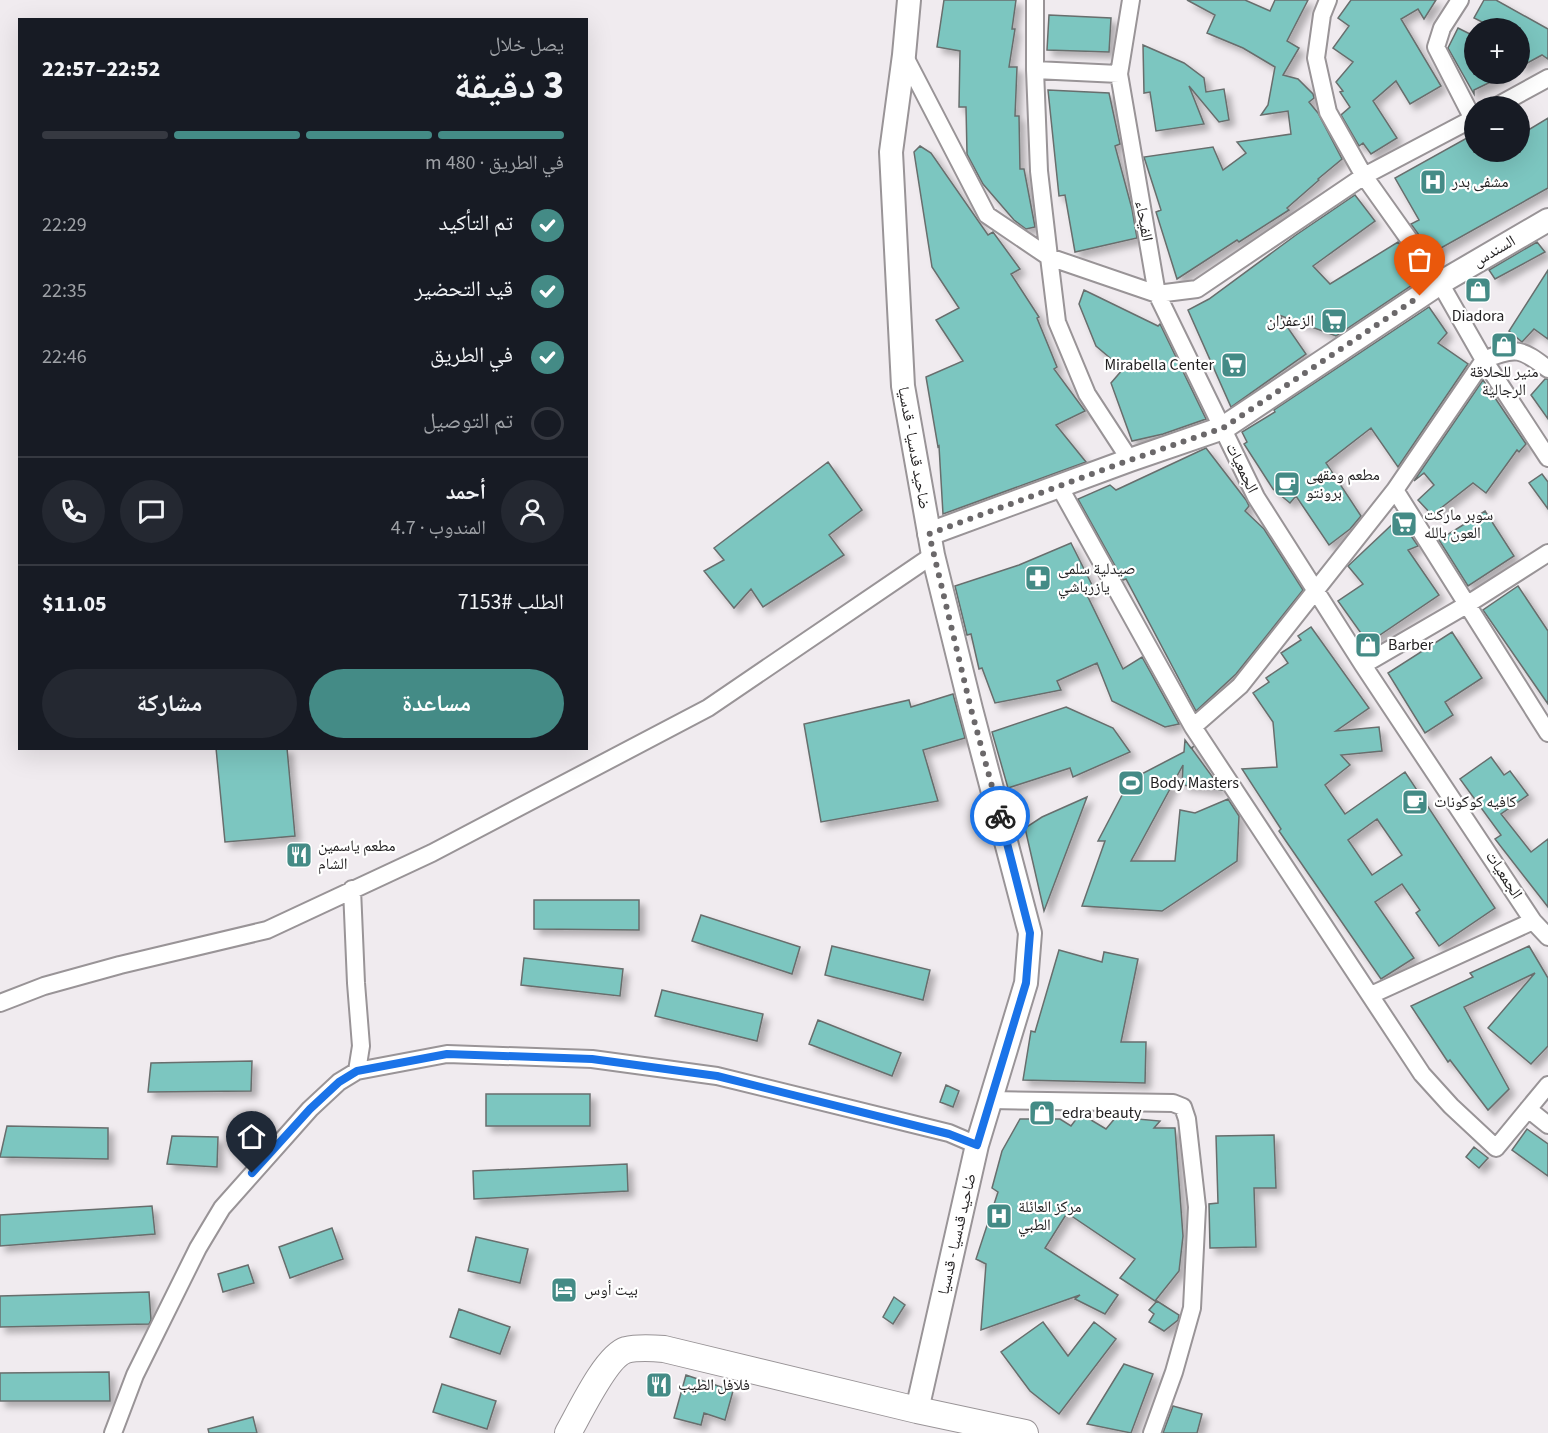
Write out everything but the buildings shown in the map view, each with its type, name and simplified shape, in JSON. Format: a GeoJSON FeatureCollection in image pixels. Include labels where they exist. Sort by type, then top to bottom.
{"type":"FeatureCollection","features":[{"type":"Feature","properties":{"kind":"main road","name":"ضاحيد قدسيا - قدسيا"},"geometry":{"type":"LineString","coordinates":[[909,0],[891,152],[903,386],[931,545],[1030,933],[1026,983],[977,1145],[917,1410]]}},
{"type":"Feature","properties":{"kind":"main road","name":"السندس"},"geometry":{"type":"LineString","coordinates":[[1440,282],[1548,220]]}},
{"type":"Feature","properties":{"kind":"main road","name":"الجمعيات"},"geometry":{"type":"LineString","coordinates":[[1223,428],[1440,282]]}},
{"type":"Feature","properties":{"kind":"main road"},"geometry":{"type":"LineString","coordinates":[[931,545],[1059,486],[1223,428]]}},
{"type":"Feature","properties":{"kind":"main road"},"geometry":{"type":"LineString","coordinates":[[568,1433],[605,1368],[624,1350],[644,1348],[664,1348],[917,1410],[1025,1433]]}},
{"type":"Feature","properties":{"kind":"street"},"geometry":{"type":"LineString","coordinates":[[1035,0],[1039,171],[1057,322],[1087,394],[1130,460]]}},
{"type":"Feature","properties":{"kind":"street","name":"الفيحاء"},"geometry":{"type":"LineString","coordinates":[[1131,0],[1119,74],[1157,294],[1223,428]]}},
{"type":"Feature","properties":{"kind":"street"},"geometry":{"type":"LineString","coordinates":[[1328,0],[1322,15],[1316,58],[1328,112],[1364,176],[1440,282],[1484,360],[1548,458]]}},
{"type":"Feature","properties":{"kind":"street"},"geometry":{"type":"LineString","coordinates":[[1460,0],[1442,28],[1436,47],[1464,100]]}},
{"type":"Feature","properties":{"kind":"street"},"geometry":{"type":"LineString","coordinates":[[904,55],[987,215],[1048,257],[1157,294],[1197,289],[1364,176],[1464,124]]}},
{"type":"Feature","properties":{"kind":"street"},"geometry":{"type":"LineString","coordinates":[[1035,70],[1119,74]]}},
{"type":"Feature","properties":{"kind":"street"},"geometry":{"type":"LineString","coordinates":[[1515,96],[1548,78]]}},
{"type":"Feature","properties":{"kind":"street"},"geometry":{"type":"LineString","coordinates":[[1193,727],[1240,686],[1395,490],[1484,360],[1503,352],[1526,352],[1548,369]]}},
{"type":"Feature","properties":{"kind":"street","name":"الجمعيات"},"geometry":{"type":"LineString","coordinates":[[1223,428],[1256,497],[1533,921],[1548,937]]}},
{"type":"Feature","properties":{"kind":"street"},"geometry":{"type":"LineString","coordinates":[[1059,486],[1193,727],[1422,1074],[1451,1106],[1496,1148],[1548,1085]]}},
{"type":"Feature","properties":{"kind":"street"},"geometry":{"type":"LineString","coordinates":[[1395,490],[1548,733]]}},
{"type":"Feature","properties":{"kind":"street"},"geometry":{"type":"LineString","coordinates":[[0,1003],[44,986],[267,930],[432,853],[708,708],[931,545]]}},
{"type":"Feature","properties":{"kind":"street"},"geometry":{"type":"LineString","coordinates":[[1363,664],[1468,604],[1548,553]]}},
{"type":"Feature","properties":{"kind":"street"},"geometry":{"type":"LineString","coordinates":[[352,889],[361,1046],[357,1071]]}},
{"type":"Feature","properties":{"kind":"street"},"geometry":{"type":"LineString","coordinates":[[1371,995],[1533,921]]}},
{"type":"Feature","properties":{"kind":"street"},"geometry":{"type":"LineString","coordinates":[[113,1433],[135,1375],[198,1248],[222,1208],[310,1109],[339,1082],[357,1071],[447,1054],[592,1059],[717,1076],[949,1134],[977,1145]]}},
{"type":"Feature","properties":{"kind":"street"},"geometry":{"type":"LineString","coordinates":[[990,1100],[1173,1103],[1183,1107],[1197,1207],[1192,1308],[1174,1372],[1152,1433]]}},
{"type":"Feature","properties":{"kind":"street"},"geometry":{"type":"LineString","coordinates":[[1527,1109],[1548,1125]]}},
{"type":"Feature","properties":{"kind":"way so far"},"geometry":{"type":"LineString","coordinates":[[1000,816],[971,709],[929,534],[1223,428],[1420,296]]}},
{"type":"Feature","properties":{"kind":"place","name":"مشفى بدر"},"geometry":{"type":"Point","coordinates":[1433,182]}},
{"type":"Feature","properties":{"kind":"place","name":"Diadora"},"geometry":{"type":"Point","coordinates":[1478,290]}},
{"type":"Feature","properties":{"kind":"place","name":"الزعفران"},"geometry":{"type":"Point","coordinates":[1334,321]}},
{"type":"Feature","properties":{"kind":"place","name":"منير للحلاقة الرجالية"},"geometry":{"type":"Point","coordinates":[1504,345]}},
{"type":"Feature","properties":{"kind":"place","name":"Mirabella Center"},"geometry":{"type":"Point","coordinates":[1234,365]}},
{"type":"Feature","properties":{"kind":"place","name":"مطعم ومقهى برونتو"},"geometry":{"type":"Point","coordinates":[1287,484]}},
{"type":"Feature","properties":{"kind":"place","name":"سوبر ماركت العون بالله"},"geometry":{"type":"Point","coordinates":[1404,524]}},
{"type":"Feature","properties":{"kind":"place","name":"صيدلية سلمى يازرباشي"},"geometry":{"type":"Point","coordinates":[1038,578]}},
{"type":"Feature","properties":{"kind":"place","name":"Barber"},"geometry":{"type":"Point","coordinates":[1368,645]}},
{"type":"Feature","properties":{"kind":"place","name":"Body Masters"},"geometry":{"type":"Point","coordinates":[1131,783]}},
{"type":"Feature","properties":{"kind":"place","name":"كافيه كوكونات"},"geometry":{"type":"Point","coordinates":[1415,802]}},
{"type":"Feature","properties":{"kind":"place","name":"مطعم ياسمين الشام"},"geometry":{"type":"Point","coordinates":[299,855]}},
{"type":"Feature","properties":{"kind":"place","name":"edra beauty"},"geometry":{"type":"Point","coordinates":[1042,1113]}},
{"type":"Feature","properties":{"kind":"place","name":"مركز العائلة الطبي"},"geometry":{"type":"Point","coordinates":[999,1216]}},
{"type":"Feature","properties":{"kind":"place","name":"بيت أوس"},"geometry":{"type":"Point","coordinates":[564,1290]}},
{"type":"Feature","properties":{"kind":"place","name":"فلافل الطيب"},"geometry":{"type":"Point","coordinates":[659,1385]}},
{"type":"Feature","properties":{"kind":"route"},"geometry":{"type":"LineString","coordinates":[[252,1173],[310,1109],[339,1082],[357,1071],[447,1054],[592,1059],[717,1076],[949,1134],[977,1145],[1026,983],[1030,933],[1000,816]]}}]}
